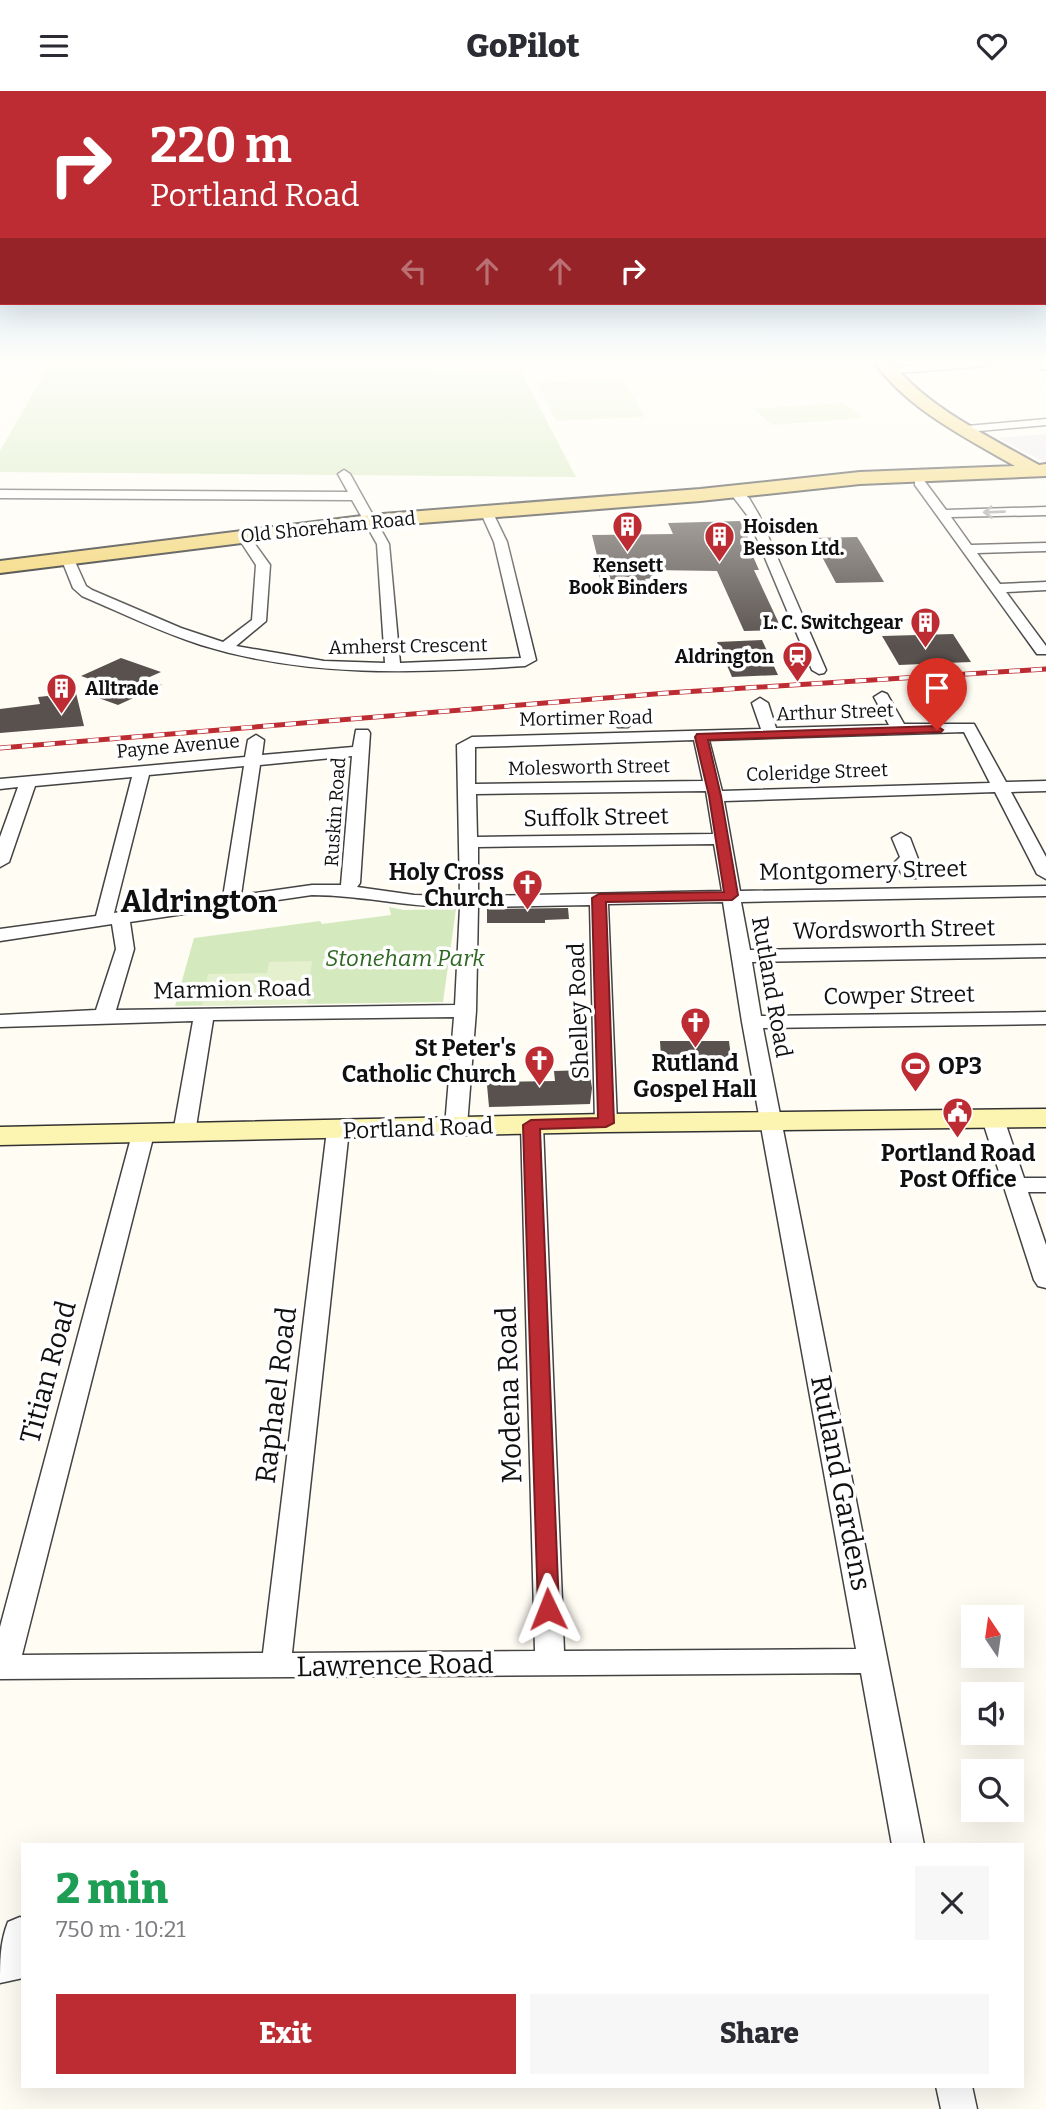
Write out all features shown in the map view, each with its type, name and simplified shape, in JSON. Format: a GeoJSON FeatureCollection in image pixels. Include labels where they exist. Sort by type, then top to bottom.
{"type":"FeatureCollection","features":[{"type":"Feature","properties":{"kind":"main road"},"geometry":{"type":"LineString","coordinates":[[1017,457],[1043,472]]}},
{"type":"Feature","properties":{"kind":"main road","name":"Old Shoreham Road"},"geometry":{"type":"LineString","coordinates":[[0,567],[370,521],[736,492],[860,478],[1043,472]]}},
{"type":"Feature","properties":{"kind":"street"},"geometry":{"type":"LineString","coordinates":[[344,474],[383,544],[393,669]]}},
{"type":"Feature","properties":{"kind":"street"},"geometry":{"type":"LineString","coordinates":[[919,482],[1042,651]]}},
{"type":"Feature","properties":{"kind":"street"},"geometry":{"type":"LineString","coordinates":[[736,492],[753,515],[819,670]]}},
{"type":"Feature","properties":{"kind":"street"},"geometry":{"type":"LineString","coordinates":[[0,494],[356,496]]}},
{"type":"Feature","properties":{"kind":"street"},"geometry":{"type":"LineString","coordinates":[[942,514],[1046,511]]}},
{"type":"Feature","properties":{"kind":"street","name":"Amherst Crescent"},"geometry":{"type":"LineString","coordinates":[[67,558],[80,588],[87,593],[205,642],[226,647],[312,665],[393,669],[529,660],[500,535],[486,512]]}},
{"type":"Feature","properties":{"kind":"street"},"geometry":{"type":"LineString","coordinates":[[226,647],[259,621],[263,565],[243,536]]}},
{"type":"Feature","properties":{"kind":"street"},"geometry":{"type":"LineString","coordinates":[[968,549],[1046,547]]}},
{"type":"Feature","properties":{"kind":"street"},"geometry":{"type":"LineString","coordinates":[[995,588],[1046,586]]}},
{"type":"Feature","properties":{"kind":"street"},"geometry":{"type":"LineString","coordinates":[[1027,631],[1046,630]]}},
{"type":"Feature","properties":{"kind":"street"},"geometry":{"type":"LineString","coordinates":[[882,697],[900,731]]}},
{"type":"Feature","properties":{"kind":"street"},"geometry":{"type":"LineString","coordinates":[[760,703],[771,735]]}},
{"type":"Feature","properties":{"kind":"street","name":"Mortimer Road"},"geometry":{"type":"LineString","coordinates":[[468,789],[465,745],[472,741],[622,727],[701,737]]}},
{"type":"Feature","properties":{"kind":"street","name":"Arthur Street"},"geometry":{"type":"LineString","coordinates":[[701,737],[969,727],[1003,787]]}},
{"type":"Feature","properties":{"kind":"street","name":"Ruskin Road"},"geometry":{"type":"LineString","coordinates":[[346,891],[351,883],[362,733]]}},
{"type":"Feature","properties":{"kind":"street","name":"Rutland Road"},"geometry":{"type":"LineString","coordinates":[[701,737],[722,839],[752,1022],[772,1122]]}},
{"type":"Feature","properties":{"kind":"street"},"geometry":{"type":"LineString","coordinates":[[231,903],[256,740]]}},
{"type":"Feature","properties":{"kind":"street","name":"Payne Avenue"},"geometry":{"type":"LineString","coordinates":[[0,784],[360,751]]}},
{"type":"Feature","properties":{"kind":"street"},"geometry":{"type":"LineString","coordinates":[[104,1016],[125,949],[113,919],[104,912],[142,771]]}},
{"type":"Feature","properties":{"kind":"street"},"geometry":{"type":"LineString","coordinates":[[0,862],[28,781]]}},
{"type":"Feature","properties":{"kind":"street","name":"Coleridge Street"},"geometry":{"type":"LineString","coordinates":[[713,791],[1046,786]]}},
{"type":"Feature","properties":{"kind":"street"},"geometry":{"type":"LineString","coordinates":[[1003,787],[1046,874]]}},
{"type":"Feature","properties":{"kind":"street"},"geometry":{"type":"LineString","coordinates":[[456,1126],[466,1011],[471,901],[468,789]]}},
{"type":"Feature","properties":{"kind":"street","name":"Molesworth Street"},"geometry":{"type":"LineString","coordinates":[[468,789],[713,791]]}},
{"type":"Feature","properties":{"kind":"street"},"geometry":{"type":"LineString","coordinates":[[1027,837],[1046,837]]}},
{"type":"Feature","properties":{"kind":"street"},"geometry":{"type":"LineString","coordinates":[[901,838],[909,859],[904,862],[913,884]]}},
{"type":"Feature","properties":{"kind":"street","name":"Suffolk Street"},"geometry":{"type":"LineString","coordinates":[[471,842],[722,839]]}},
{"type":"Feature","properties":{"kind":"street","name":"Montgomery Street"},"geometry":{"type":"LineString","coordinates":[[0,935],[312,890],[346,891],[401,901],[732,895],[913,884],[1046,891]]}},
{"type":"Feature","properties":{"kind":"street","name":"Shelley Road"},"geometry":{"type":"LineString","coordinates":[[599,898],[606,1123]]}},
{"type":"Feature","properties":{"kind":"street","name":"Wordsworth Street"},"geometry":{"type":"LineString","coordinates":[[743,956],[1046,951]]}},
{"type":"Feature","properties":{"kind":"street","name":"Marmion Road"},"geometry":{"type":"LineString","coordinates":[[0,1021],[104,1016],[466,1011]]}},
{"type":"Feature","properties":{"kind":"street"},"geometry":{"type":"LineString","coordinates":[[184,1133],[204,1015]]}},
{"type":"Feature","properties":{"kind":"street","name":"Cowper Street"},"geometry":{"type":"LineString","coordinates":[[752,1022],[1046,1017]]}},
{"type":"Feature","properties":{"kind":"street","name":"Portland Road"},"geometry":{"type":"LineString","coordinates":[[0,1136],[606,1123],[1046,1118]]}},
{"type":"Feature","properties":{"kind":"street"},"geometry":{"type":"LineString","coordinates":[[993,1119],[1046,1280]]}},
{"type":"Feature","properties":{"kind":"street","name":"Rutland Gardens"},"geometry":{"type":"LineString","coordinates":[[772,1122],[908,1843]]}},
{"type":"Feature","properties":{"kind":"street","name":"Modena Road"},"geometry":{"type":"LineString","coordinates":[[531,1125],[550,1663]]}},
{"type":"Feature","properties":{"kind":"street","name":"Raphael Road"},"geometry":{"type":"LineString","coordinates":[[276,1666],[338,1130]]}},
{"type":"Feature","properties":{"kind":"street","name":"Titian Road"},"geometry":{"type":"LineString","coordinates":[[2,1667],[143,1134]]}},
{"type":"Feature","properties":{"kind":"street"},"geometry":{"type":"LineString","coordinates":[[1014,1185],[1046,1185]]}},
{"type":"Feature","properties":{"kind":"street","name":"Lawrence Road"},"geometry":{"type":"LineString","coordinates":[[2,1667],[874,1661]]}},
{"type":"Feature","properties":{"kind":"street"},"geometry":{"type":"LineString","coordinates":[[0,1967],[12,1966],[20,1933]]}},
{"type":"Feature","properties":{"kind":"street"},"geometry":{"type":"LineString","coordinates":[[954,2088],[959,2109]]}},
{"type":"Feature","properties":{"kind":"shaded area"},"geometry":{"type":"Polygon","coordinates":[[[1035,457],[1046,457],[1046,463],[1035,457]]]}},
{"type":"Feature","properties":{"kind":"green space"},"geometry":{"type":"Polygon","coordinates":[[[0,457],[566,457],[576,477],[0,472],[0,457]]]}},
{"type":"Feature","properties":{"kind":"green space","name":"Stoneham Park"},"geometry":{"type":"Polygon","coordinates":[[[389,907],[404,910],[456,909],[443,1002],[175,1006],[194,938],[320,921],[322,924],[391,915],[389,907]]]}},
{"type":"Feature","properties":{"kind":"green space"},"geometry":{"type":"Polygon","coordinates":[[[312,961],[307,1004],[202,1006],[208,974],[267,973],[269,962],[312,961]]]}},
{"type":"Feature","properties":{"kind":"building"},"geometry":{"type":"Polygon","coordinates":[[[740,521],[752,545],[748,545],[759,570],[754,570],[782,630],[744,631],[717,571],[651,570],[653,578],[645,579],[648,586],[602,587],[592,535],[673,534],[668,523],[740,521]]]}},
{"type":"Feature","properties":{"kind":"building"},"geometry":{"type":"Polygon","coordinates":[[[857,537],[884,582],[836,583],[812,538],[857,537]]]}},
{"type":"Feature","properties":{"kind":"building","name":"L. C. Switchgear"},"geometry":{"type":"Polygon","coordinates":[[[953,634],[971,662],[899,665],[882,636],[953,634]]]}},
{"type":"Feature","properties":{"kind":"building"},"geometry":{"type":"Polygon","coordinates":[[[762,640],[778,675],[732,677],[717,642],[762,640]]]}},
{"type":"Feature","properties":{"kind":"building"},"geometry":{"type":"Polygon","coordinates":[[[121,658],[161,672],[145,679],[162,685],[118,705],[82,692],[116,688],[81,676],[121,658]]]}},
{"type":"Feature","properties":{"kind":"building"},"geometry":{"type":"Polygon","coordinates":[[[76,693],[84,726],[0,733],[0,709],[40,704],[38,697],[76,693]]]}},
{"type":"Feature","properties":{"kind":"building","name":"Holy Cross Church"},"geometry":{"type":"Polygon","coordinates":[[[568,908],[569,919],[545,920],[545,923],[487,923],[487,909],[568,908]]]}},
{"type":"Feature","properties":{"kind":"building","name":"Rutland Gospel Hall"},"geometry":{"type":"Polygon","coordinates":[[[660,1041],[729,1041],[731,1057],[661,1058],[660,1041]]]}},
{"type":"Feature","properties":{"kind":"building","name":"St Peter's Catholic Church"},"geometry":{"type":"Polygon","coordinates":[[[589,1070],[592,1088],[590,1104],[489,1107],[487,1085],[490,1082],[555,1081],[554,1071],[589,1070]]]}},
{"type":"Feature","properties":{"kind":"railway"},"geometry":{"type":"LineString","coordinates":[[0,748],[667,693],[1046,669]]}},
{"type":"Feature","properties":{"kind":"place","name":"Kensett Book Binders"},"geometry":{"type":"Point","coordinates":[628,553]}},
{"type":"Feature","properties":{"kind":"place","name":"Hoisden Besson Ltd."},"geometry":{"type":"Point","coordinates":[720,564]}},
{"type":"Feature","properties":{"kind":"place","name":"L. C. Switchgear"},"geometry":{"type":"Point","coordinates":[926,649]}},
{"type":"Feature","properties":{"kind":"place","name":"Aldrington"},"geometry":{"type":"Point","coordinates":[797,683]}},
{"type":"Feature","properties":{"kind":"place","name":"Alltrade"},"geometry":{"type":"Point","coordinates":[62,715]}},
{"type":"Feature","properties":{"kind":"place","name":"Holy Cross Church"},"geometry":{"type":"Point","coordinates":[527,912]}},
{"type":"Feature","properties":{"kind":"place","name":"Rutland Gospel Hall"},"geometry":{"type":"Point","coordinates":[695,1049]}},
{"type":"Feature","properties":{"kind":"place","name":"St Peter's Catholic Church"},"geometry":{"type":"Point","coordinates":[539,1088]}},
{"type":"Feature","properties":{"kind":"place","name":"OP3"},"geometry":{"type":"Point","coordinates":[915,1093]}},
{"type":"Feature","properties":{"kind":"place","name":"Portland Road Post Office"},"geometry":{"type":"Point","coordinates":[958,1139]}},
{"type":"Feature","properties":{"kind":"district","name":"Aldrington"},"geometry":{"type":"Point","coordinates":[199,902]}},
{"type":"Feature","properties":{"kind":"route"},"geometry":{"type":"LineString","coordinates":[[548,1609],[531,1125],[606,1123],[599,898],[732,895],[715,796],[701,737],[937,730]]}}]}
